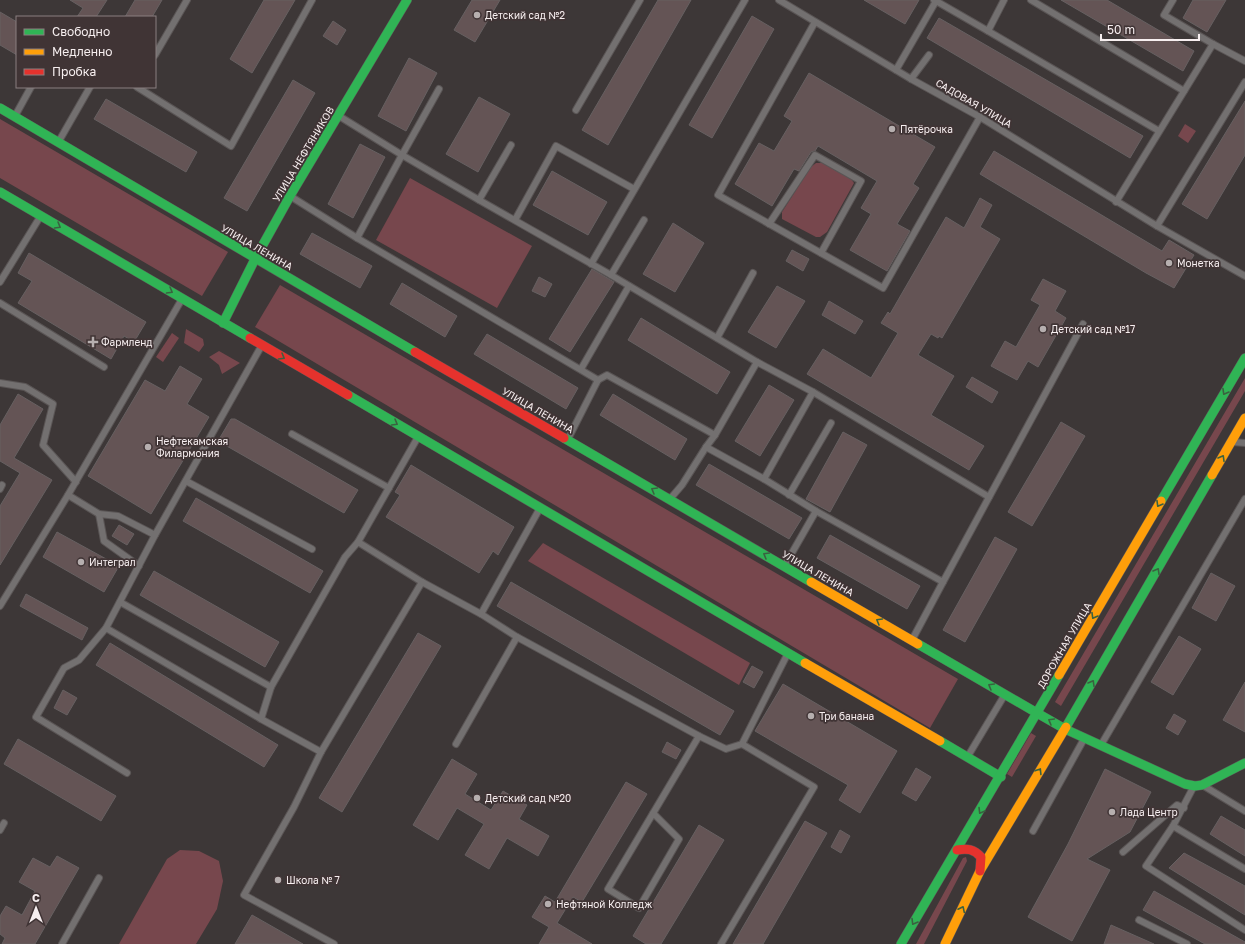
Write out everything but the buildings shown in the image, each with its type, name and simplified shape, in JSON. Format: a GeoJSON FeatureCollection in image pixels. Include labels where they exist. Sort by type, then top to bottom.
{"type":"FeatureCollection","features":[{"type":"Feature","properties":{"kind":"main road","name":"УЛИЦА НЕФТЯНИКОВ"},"geometry":{"type":"LineString","coordinates":[[222,323],[290,196],[407,0]]}},
{"type":"Feature","properties":{"kind":"main road","name":"УЛИЦА ЛЕНИНА"},"geometry":{"type":"LineString","coordinates":[[0,108],[255,259],[1065,729],[1185,784],[1199,786]]}},
{"type":"Feature","properties":{"kind":"main road"},"geometry":{"type":"LineString","coordinates":[[0,192],[1004,779]]}},
{"type":"Feature","properties":{"kind":"main road","name":"ДОРОЖНАЯ УЛИЦА"},"geometry":{"type":"LineString","coordinates":[[901,944],[957,850],[1004,779],[1037,712],[1245,358]]}},
{"type":"Feature","properties":{"kind":"main road"},"geometry":{"type":"LineString","coordinates":[[945,944],[980,871],[1023,790],[1065,729],[1245,418]]}},
{"type":"Feature","properties":{"kind":"main road"},"geometry":{"type":"LineString","coordinates":[[1199,786],[1245,763]]}},
{"type":"Feature","properties":{"kind":"main road"},"geometry":{"type":"LineString","coordinates":[[957,850],[966,848],[976,851],[981,857],[980,871]]}},
{"type":"Feature","properties":{"kind":"lane"},"geometry":{"type":"LineString","coordinates":[[156,53],[188,0]]}},
{"type":"Feature","properties":{"kind":"lane"},"geometry":{"type":"LineString","coordinates":[[139,88],[232,146],[312,0]]}},
{"type":"Feature","properties":{"kind":"lane"},"geometry":{"type":"LineString","coordinates":[[576,110],[640,0]]}},
{"type":"Feature","properties":{"kind":"lane"},"geometry":{"type":"LineString","coordinates":[[591,264],[745,0]]}},
{"type":"Feature","properties":{"kind":"lane","name":"САДОВАЯ УЛИЦА"},"geometry":{"type":"LineString","coordinates":[[779,0],[911,79],[980,117],[1116,202],[1245,276]]}},
{"type":"Feature","properties":{"kind":"lane"},"geometry":{"type":"LineString","coordinates":[[988,31],[1004,0]]}},
{"type":"Feature","properties":{"kind":"lane"},"geometry":{"type":"LineString","coordinates":[[1031,0],[1184,91]]}},
{"type":"Feature","properties":{"kind":"lane"},"geometry":{"type":"LineString","coordinates":[[1173,0],[1164,15],[1245,62]]}},
{"type":"Feature","properties":{"kind":"lane"},"geometry":{"type":"LineString","coordinates":[[896,70],[935,1],[1159,131]]}},
{"type":"Feature","properties":{"kind":"lane"},"geometry":{"type":"LineString","coordinates":[[815,22],[718,195],[883,288],[980,117]]}},
{"type":"Feature","properties":{"kind":"lane"},"geometry":{"type":"LineString","coordinates":[[1116,202],[1213,44]]}},
{"type":"Feature","properties":{"kind":"lane"},"geometry":{"type":"LineString","coordinates":[[911,79],[929,55]]}},
{"type":"Feature","properties":{"kind":"lane"},"geometry":{"type":"LineString","coordinates":[[1157,226],[1245,82]]}},
{"type":"Feature","properties":{"kind":"lane"},"geometry":{"type":"LineString","coordinates":[[15,116],[31,88]]}},
{"type":"Feature","properties":{"kind":"lane"},"geometry":{"type":"LineString","coordinates":[[58,142],[89,88]]}},
{"type":"Feature","properties":{"kind":"lane"},"geometry":{"type":"LineString","coordinates":[[357,238],[439,89]]}},
{"type":"Feature","properties":{"kind":"lane"},"geometry":{"type":"LineString","coordinates":[[338,116],[479,200],[611,275],[758,362],[813,392],[989,496]]}},
{"type":"Feature","properties":{"kind":"lane"},"geometry":{"type":"LineString","coordinates":[[479,200],[511,145]]}},
{"type":"Feature","properties":{"kind":"lane"},"geometry":{"type":"LineString","coordinates":[[515,220],[556,146],[634,189]]}},
{"type":"Feature","properties":{"kind":"lane"},"geometry":{"type":"LineString","coordinates":[[769,224],[815,155],[861,181],[821,253]]}},
{"type":"Feature","properties":{"kind":"lane"},"geometry":{"type":"LineString","coordinates":[[290,196],[357,238],[598,380]]}},
{"type":"Feature","properties":{"kind":"lane"},"geometry":{"type":"LineString","coordinates":[[0,282],[41,216]]}},
{"type":"Feature","properties":{"kind":"lane"},"geometry":{"type":"LineString","coordinates":[[611,275],[644,220]]}},
{"type":"Feature","properties":{"kind":"lane"},"geometry":{"type":"LineString","coordinates":[[717,338],[753,273]]}},
{"type":"Feature","properties":{"kind":"lane"},"geometry":{"type":"LineString","coordinates":[[581,369],[629,286]]}},
{"type":"Feature","properties":{"kind":"lane"},"geometry":{"type":"LineString","coordinates":[[0,606],[76,482],[183,299]]}},
{"type":"Feature","properties":{"kind":"lane"},"geometry":{"type":"LineString","coordinates":[[0,304],[104,367]]}},
{"type":"Feature","properties":{"kind":"lane"},"geometry":{"type":"LineString","coordinates":[[912,640],[942,582],[1083,324]]}},
{"type":"Feature","properties":{"kind":"lane"},"geometry":{"type":"LineString","coordinates":[[127,773],[36,717],[64,668],[79,660],[106,628],[155,535],[262,345]]}},
{"type":"Feature","properties":{"kind":"lane"},"geometry":{"type":"LineString","coordinates":[[670,499],[682,485],[715,435],[758,362]]}},
{"type":"Feature","properties":{"kind":"lane"},"geometry":{"type":"LineString","coordinates":[[568,440],[598,380],[607,375],[715,435]]}},
{"type":"Feature","properties":{"kind":"lane"},"geometry":{"type":"LineString","coordinates":[[0,383],[25,387],[54,404],[43,446],[76,482]]}},
{"type":"Feature","properties":{"kind":"lane"},"geometry":{"type":"LineString","coordinates":[[764,479],[813,392]]}},
{"type":"Feature","properties":{"kind":"lane"},"geometry":{"type":"LineString","coordinates":[[789,495],[831,423]]}},
{"type":"Feature","properties":{"kind":"lane"},"geometry":{"type":"LineString","coordinates":[[292,434],[389,488]]}},
{"type":"Feature","properties":{"kind":"lane"},"geometry":{"type":"LineString","coordinates":[[261,719],[270,687],[345,557],[358,542],[418,437]]}},
{"type":"Feature","properties":{"kind":"lane"},"geometry":{"type":"LineString","coordinates":[[1231,442],[1245,443]]}},
{"type":"Feature","properties":{"kind":"lane"},"geometry":{"type":"LineString","coordinates":[[706,447],[942,582]]}},
{"type":"Feature","properties":{"kind":"lane"},"geometry":{"type":"LineString","coordinates":[[186,480],[312,549]]}},
{"type":"Feature","properties":{"kind":"lane"},"geometry":{"type":"LineString","coordinates":[[68,495],[99,514],[118,516],[155,535]]}},
{"type":"Feature","properties":{"kind":"lane"},"geometry":{"type":"LineString","coordinates":[[1100,746],[1245,499]]}},
{"type":"Feature","properties":{"kind":"lane"},"geometry":{"type":"LineString","coordinates":[[481,614],[540,508]]}},
{"type":"Feature","properties":{"kind":"lane"},"geometry":{"type":"LineString","coordinates":[[784,566],[816,511]]}},
{"type":"Feature","properties":{"kind":"lane"},"geometry":{"type":"LineString","coordinates":[[99,514],[104,541],[139,566]]}},
{"type":"Feature","properties":{"kind":"lane"},"geometry":{"type":"LineString","coordinates":[[358,542],[422,582],[481,614],[517,637],[699,736],[726,749],[742,744],[788,653]]}},
{"type":"Feature","properties":{"kind":"lane"},"geometry":{"type":"LineString","coordinates":[[334,944],[244,896],[294,807],[321,752],[422,582]]}},
{"type":"Feature","properties":{"kind":"lane"},"geometry":{"type":"LineString","coordinates":[[120,602],[270,687]]}},
{"type":"Feature","properties":{"kind":"lane"},"geometry":{"type":"LineString","coordinates":[[106,628],[261,719],[321,752]]}},
{"type":"Feature","properties":{"kind":"lane"},"geometry":{"type":"LineString","coordinates":[[456,744],[517,637]]}},
{"type":"Feature","properties":{"kind":"lane"},"geometry":{"type":"LineString","coordinates":[[967,758],[1005,694]]}},
{"type":"Feature","properties":{"kind":"lane"},"geometry":{"type":"LineString","coordinates":[[653,813],[679,839],[639,908],[608,889],[653,813],[699,736]]}},
{"type":"Feature","properties":{"kind":"lane"},"geometry":{"type":"LineString","coordinates":[[1033,831],[1084,739]]}},
{"type":"Feature","properties":{"kind":"lane"},"geometry":{"type":"LineString","coordinates":[[721,944],[814,787],[742,744]]}},
{"type":"Feature","properties":{"kind":"lane"},"geometry":{"type":"LineString","coordinates":[[1245,811],[1199,786],[1146,866],[1245,930]]}},
{"type":"Feature","properties":{"kind":"lane"},"geometry":{"type":"LineString","coordinates":[[1123,852],[1177,805],[1184,808]]}},
{"type":"Feature","properties":{"kind":"lane"},"geometry":{"type":"LineString","coordinates":[[0,830],[4,823]]}},
{"type":"Feature","properties":{"kind":"lane"},"geometry":{"type":"LineString","coordinates":[[1173,826],[1245,869]]}},
{"type":"Feature","properties":{"kind":"lane"},"geometry":{"type":"LineString","coordinates":[[62,944],[99,878]]}},
{"type":"Feature","properties":{"kind":"lane"},"geometry":{"type":"LineString","coordinates":[[1139,920],[1187,944]]}},
{"type":"Feature","properties":{"kind":"shaded area"},"geometry":{"type":"Polygon","coordinates":[[[0,119],[228,252],[202,296],[0,178],[0,119]]]}},
{"type":"Feature","properties":{"kind":"shaded area"},"geometry":{"type":"Polygon","coordinates":[[[1185,124],[1196,131],[1188,143],[1178,136],[1185,124]]]}},
{"type":"Feature","properties":{"kind":"shaded area"},"geometry":{"type":"Polygon","coordinates":[[[816,163],[823,163],[851,179],[854,183],[827,232],[820,237],[816,237],[782,219],[782,212],[811,167],[816,163]]]}},
{"type":"Feature","properties":{"kind":"shaded area"},"geometry":{"type":"Polygon","coordinates":[[[410,178],[532,246],[497,308],[376,240],[410,178]]]}},
{"type":"Feature","properties":{"kind":"shaded area"},"geometry":{"type":"Polygon","coordinates":[[[280,285],[958,679],[930,728],[255,327],[280,285]]]}},
{"type":"Feature","properties":{"kind":"shaded area"},"geometry":{"type":"Polygon","coordinates":[[[186,329],[203,339],[204,345],[199,352],[184,343],[186,329]]]}},
{"type":"Feature","properties":{"kind":"shaded area"},"geometry":{"type":"Polygon","coordinates":[[[172,333],[179,338],[163,362],[156,357],[172,333]]]}},
{"type":"Feature","properties":{"kind":"shaded area"},"geometry":{"type":"Polygon","coordinates":[[[219,351],[240,363],[222,374],[219,365],[209,357],[219,351]]]}},
{"type":"Feature","properties":{"kind":"shaded area"},"geometry":{"type":"Polygon","coordinates":[[[1245,378],[1245,391],[1061,706],[1055,702],[1245,378]]]}},
{"type":"Feature","properties":{"kind":"shaded area"},"geometry":{"type":"Polygon","coordinates":[[[543,543],[750,663],[739,685],[528,561],[543,543]]]}},
{"type":"Feature","properties":{"kind":"shaded area"},"geometry":{"type":"Polygon","coordinates":[[[1031,733],[1036,736],[1012,777],[1007,774],[1031,733]]]}},
{"type":"Feature","properties":{"kind":"shaded area"},"geometry":{"type":"Polygon","coordinates":[[[180,850],[199,851],[219,861],[223,881],[217,909],[196,944],[119,944],[167,859],[180,850]]]}},
{"type":"Feature","properties":{"kind":"shaded area"},"geometry":{"type":"Polygon","coordinates":[[[966,857],[967,861],[924,944],[916,944],[963,858],[966,857]]]}},
{"type":"Feature","properties":{"kind":"traffic: fast"},"geometry":{"type":"LineString","coordinates":[[223,323],[255,259],[290,196],[407,0]]}},
{"type":"Feature","properties":{"kind":"traffic: fast"},"geometry":{"type":"LineString","coordinates":[[0,108],[415,352]]}},
{"type":"Feature","properties":{"kind":"traffic: fast"},"geometry":{"type":"LineString","coordinates":[[0,192],[250,338]]}},
{"type":"Feature","properties":{"kind":"traffic: fast"},"geometry":{"type":"LineString","coordinates":[[1161,501],[1245,358]]}},
{"type":"Feature","properties":{"kind":"traffic: fast"},"geometry":{"type":"LineString","coordinates":[[348,395],[805,663]]}},
{"type":"Feature","properties":{"kind":"traffic: fast"},"geometry":{"type":"LineString","coordinates":[[564,438],[811,582]]}},
{"type":"Feature","properties":{"kind":"traffic: fast"},"geometry":{"type":"LineString","coordinates":[[1066,727],[1212,475]]}},
{"type":"Feature","properties":{"kind":"traffic: fast"},"geometry":{"type":"LineString","coordinates":[[918,644],[1037,713]]}},
{"type":"Feature","properties":{"kind":"traffic: fast"},"geometry":{"type":"LineString","coordinates":[[901,944],[1059,675]]}},
{"type":"Feature","properties":{"kind":"traffic: fast"},"geometry":{"type":"LineString","coordinates":[[1037,713],[1065,729]]}},
{"type":"Feature","properties":{"kind":"traffic: fast"},"geometry":{"type":"LineString","coordinates":[[1065,729],[1185,784],[1195,786],[1202,785],[1245,763]]}},
{"type":"Feature","properties":{"kind":"traffic: fast"},"geometry":{"type":"LineString","coordinates":[[940,741],[1001,777]]}},
{"type":"Feature","properties":{"kind":"traffic: slow"},"geometry":{"type":"LineString","coordinates":[[1212,475],[1245,418]]}},
{"type":"Feature","properties":{"kind":"traffic: slow"},"geometry":{"type":"LineString","coordinates":[[1059,675],[1161,501]]}},
{"type":"Feature","properties":{"kind":"traffic: slow"},"geometry":{"type":"LineString","coordinates":[[811,582],[918,644]]}},
{"type":"Feature","properties":{"kind":"traffic: slow"},"geometry":{"type":"LineString","coordinates":[[805,663],[940,741]]}},
{"type":"Feature","properties":{"kind":"traffic: slow"},"geometry":{"type":"LineString","coordinates":[[945,944],[980,871],[1066,727]]}},
{"type":"Feature","properties":{"kind":"traffic: jam"},"geometry":{"type":"LineString","coordinates":[[250,338],[348,395]]}},
{"type":"Feature","properties":{"kind":"traffic: jam"},"geometry":{"type":"LineString","coordinates":[[415,352],[564,438]]}},
{"type":"Feature","properties":{"kind":"traffic: jam"},"geometry":{"type":"LineString","coordinates":[[957,850],[964,849],[976,852],[981,857],[980,871]]}},
{"type":"Feature","properties":{"kind":"place","name":"Детский сад №2"},"geometry":{"type":"Point","coordinates":[477,15]}},
{"type":"Feature","properties":{"kind":"place","name":"Пятёрочка"},"geometry":{"type":"Point","coordinates":[892,129]}},
{"type":"Feature","properties":{"kind":"place","name":"Монетка"},"geometry":{"type":"Point","coordinates":[1169,263]}},
{"type":"Feature","properties":{"kind":"place","name":"Детский сад №17"},"geometry":{"type":"Point","coordinates":[1043,329]}},
{"type":"Feature","properties":{"kind":"place","name":"Фармленд"},"geometry":{"type":"Point","coordinates":[93,342]}},
{"type":"Feature","properties":{"kind":"place","name":"Нефтекамская Филармония"},"geometry":{"type":"Point","coordinates":[148,447]}},
{"type":"Feature","properties":{"kind":"place","name":"Интеграл"},"geometry":{"type":"Point","coordinates":[81,562]}},
{"type":"Feature","properties":{"kind":"place","name":"Три банана"},"geometry":{"type":"Point","coordinates":[811,716]}},
{"type":"Feature","properties":{"kind":"place","name":"Детский сад №20"},"geometry":{"type":"Point","coordinates":[477,798]}},
{"type":"Feature","properties":{"kind":"place","name":"Лада Центр"},"geometry":{"type":"Point","coordinates":[1112,812]}},
{"type":"Feature","properties":{"kind":"place","name":"Школа № 7"},"geometry":{"type":"Point","coordinates":[278,880]}},
{"type":"Feature","properties":{"kind":"place","name":"Нефтяной Колледж"},"geometry":{"type":"Point","coordinates":[548,904]}}]}
